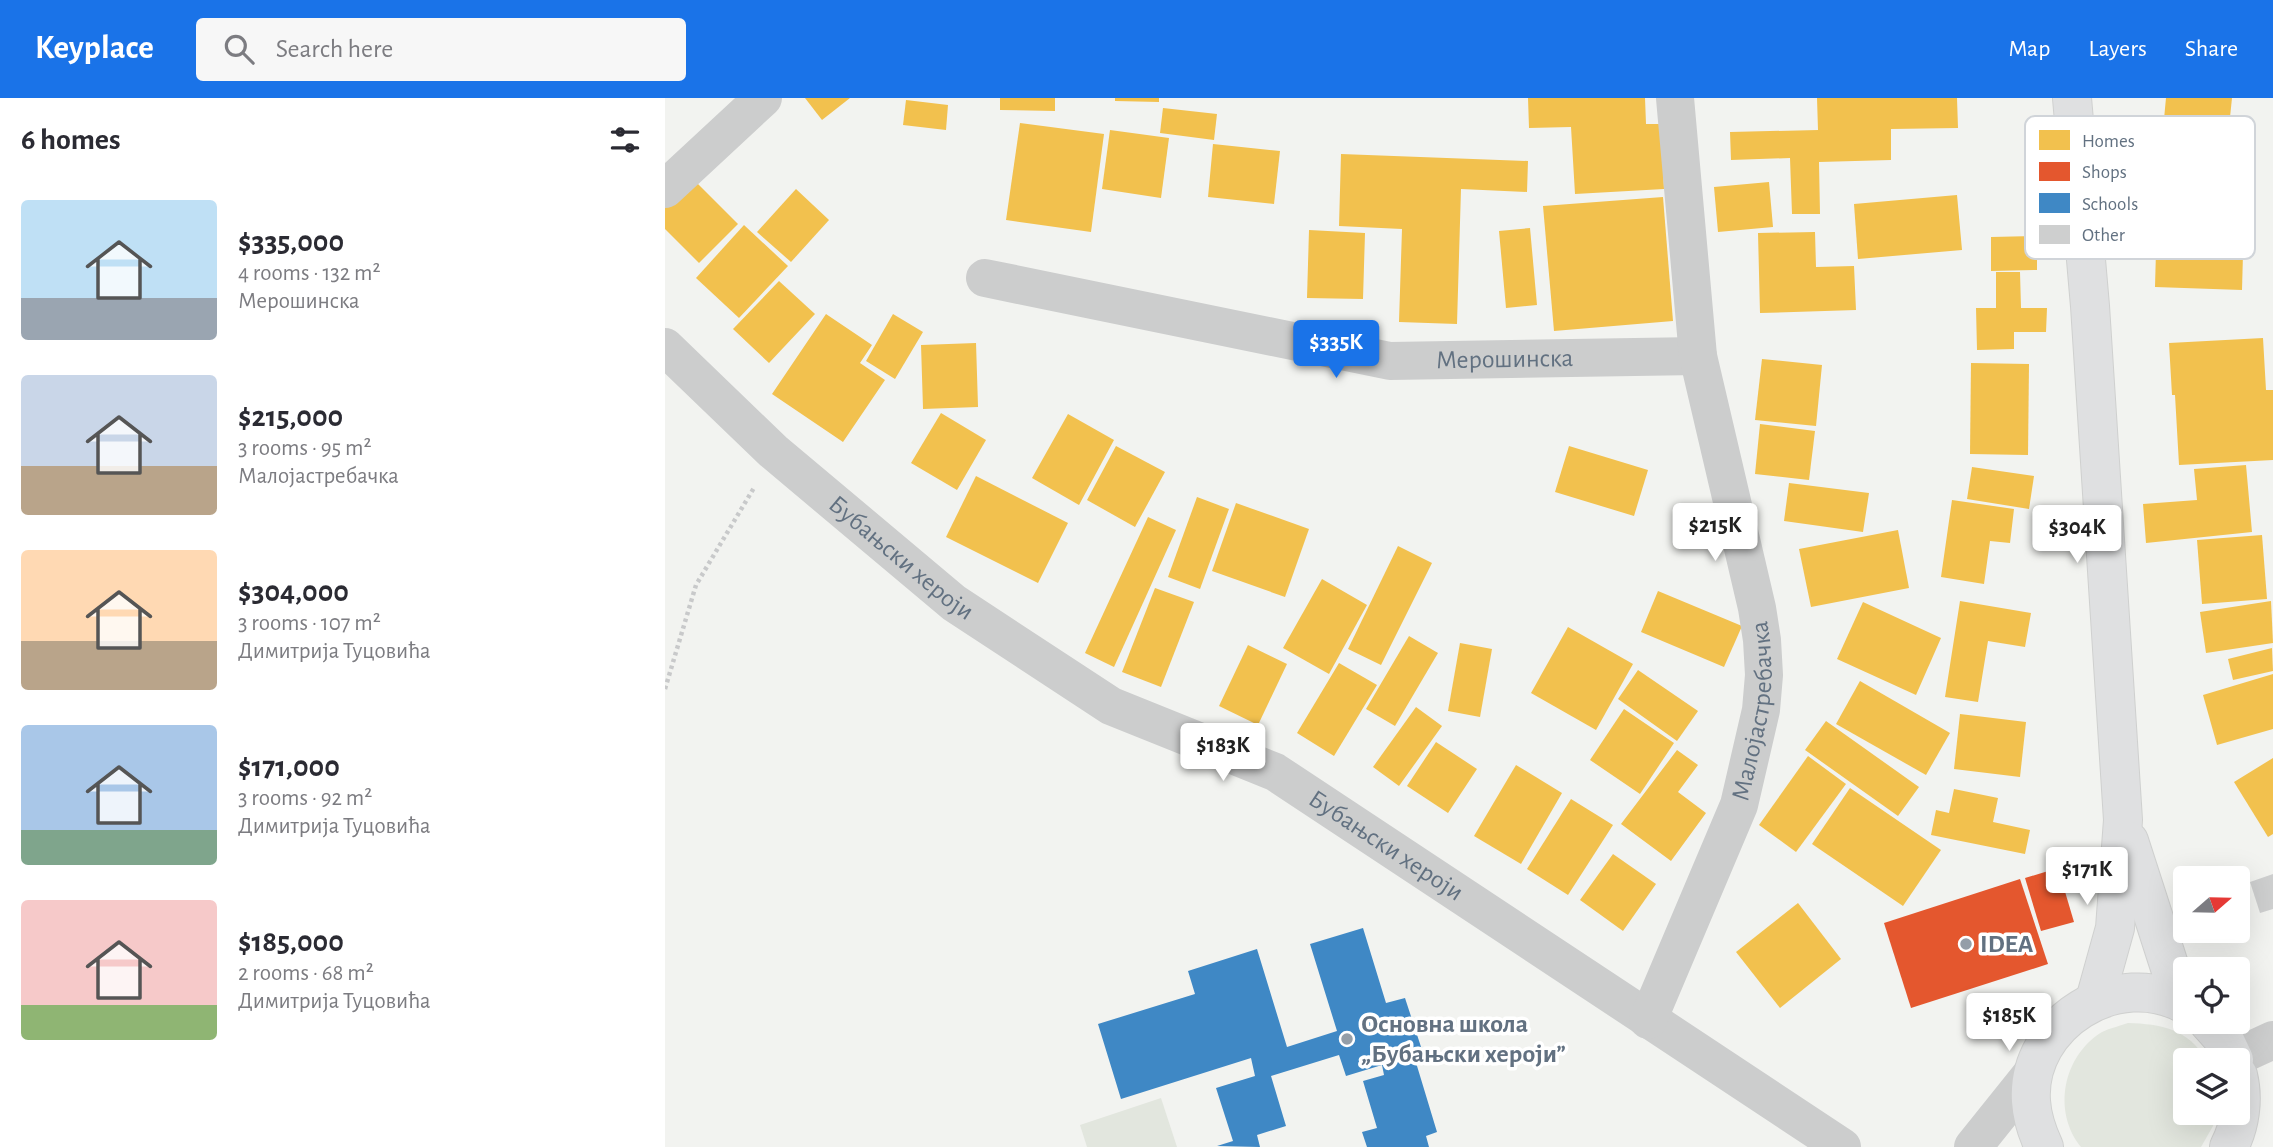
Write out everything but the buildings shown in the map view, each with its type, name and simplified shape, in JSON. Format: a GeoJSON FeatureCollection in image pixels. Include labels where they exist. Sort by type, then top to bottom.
{"type":"FeatureCollection","features":[{"type":"Feature","properties":{"kind":"main road"},"geometry":{"type":"LineString","coordinates":[[2072,98],[2074,116]]}},
{"type":"Feature","properties":{"kind":"main road"},"geometry":{"type":"LineString","coordinates":[[2086,259],[2123,820],[2115,928],[2095,1000]]}},
{"type":"Feature","properties":{"kind":"main road"},"geometry":{"type":"LineString","coordinates":[[2123,820],[2173,958]]}},
{"type":"Feature","properties":{"kind":"main road"},"geometry":{"type":"LineString","coordinates":[[2044,1147],[2035,1127],[2031,1099],[2034,1071],[2043,1048],[2057,1029],[2074,1012],[2095,1000],[2116,994],[2138,992],[2160,995],[2173,1001]]}},
{"type":"Feature","properties":{"kind":"main road"},"geometry":{"type":"LineString","coordinates":[[2218,1034],[2228,1048]]}},
{"type":"Feature","properties":{"kind":"main road"},"geometry":{"type":"LineString","coordinates":[[2229,1147],[2237,1125]]}},
{"type":"Feature","properties":{"kind":"street"},"geometry":{"type":"LineString","coordinates":[[665,189],[763,98]]}},
{"type":"Feature","properties":{"kind":"street","name":"Малојастребачка"},"geometry":{"type":"LineString","coordinates":[[1648,1020],[1739,805],[1761,710],[1763,687],[1762,640],[1756,608],[1699,356],[1675,98]]}},
{"type":"Feature","properties":{"kind":"street","name":"Мерошинска"},"geometry":{"type":"LineString","coordinates":[[985,278],[1390,361],[1699,356]]}},
{"type":"Feature","properties":{"kind":"street","name":"Бубањски хероји"},"geometry":{"type":"LineString","coordinates":[[665,347],[773,452],[954,603],[1111,706],[1275,772],[1842,1147]]}},
{"type":"Feature","properties":{"kind":"street"},"geometry":{"type":"LineString","coordinates":[[2250,1055],[2273,1040]]}},
{"type":"Feature","properties":{"kind":"street"},"geometry":{"type":"LineString","coordinates":[[1973,1147],[2034,1071]]}},
{"type":"Feature","properties":{"kind":"path"},"geometry":{"type":"LineString","coordinates":[[665,690],[696,585],[773,452]]}},
{"type":"Feature","properties":{"kind":"shaded area"},"geometry":{"type":"Polygon","coordinates":[[[2128,1023],[2152,1025],[2173,1030],[2173,1034],[2183,1035],[2197,1048],[2173,1048],[2173,1125],[2213,1125],[2201,1147],[2081,1147],[2072,1133],[2067,1117],[2066,1085],[2078,1055],[2102,1032],[2128,1023]]]}},
{"type":"Feature","properties":{"kind":"shaded area"},"geometry":{"type":"Polygon","coordinates":[[[1161,1098],[1177,1147],[1087,1147],[1080,1125],[1161,1098]]]}},
{"type":"Feature","properties":{"kind":"place","name":"IDEA"},"geometry":{"type":"Point","coordinates":[1966,944]}},
{"type":"Feature","properties":{"kind":"place","name":"Основна школа „Бубањски хероји”"},"geometry":{"type":"Point","coordinates":[1347,1039]}}]}
